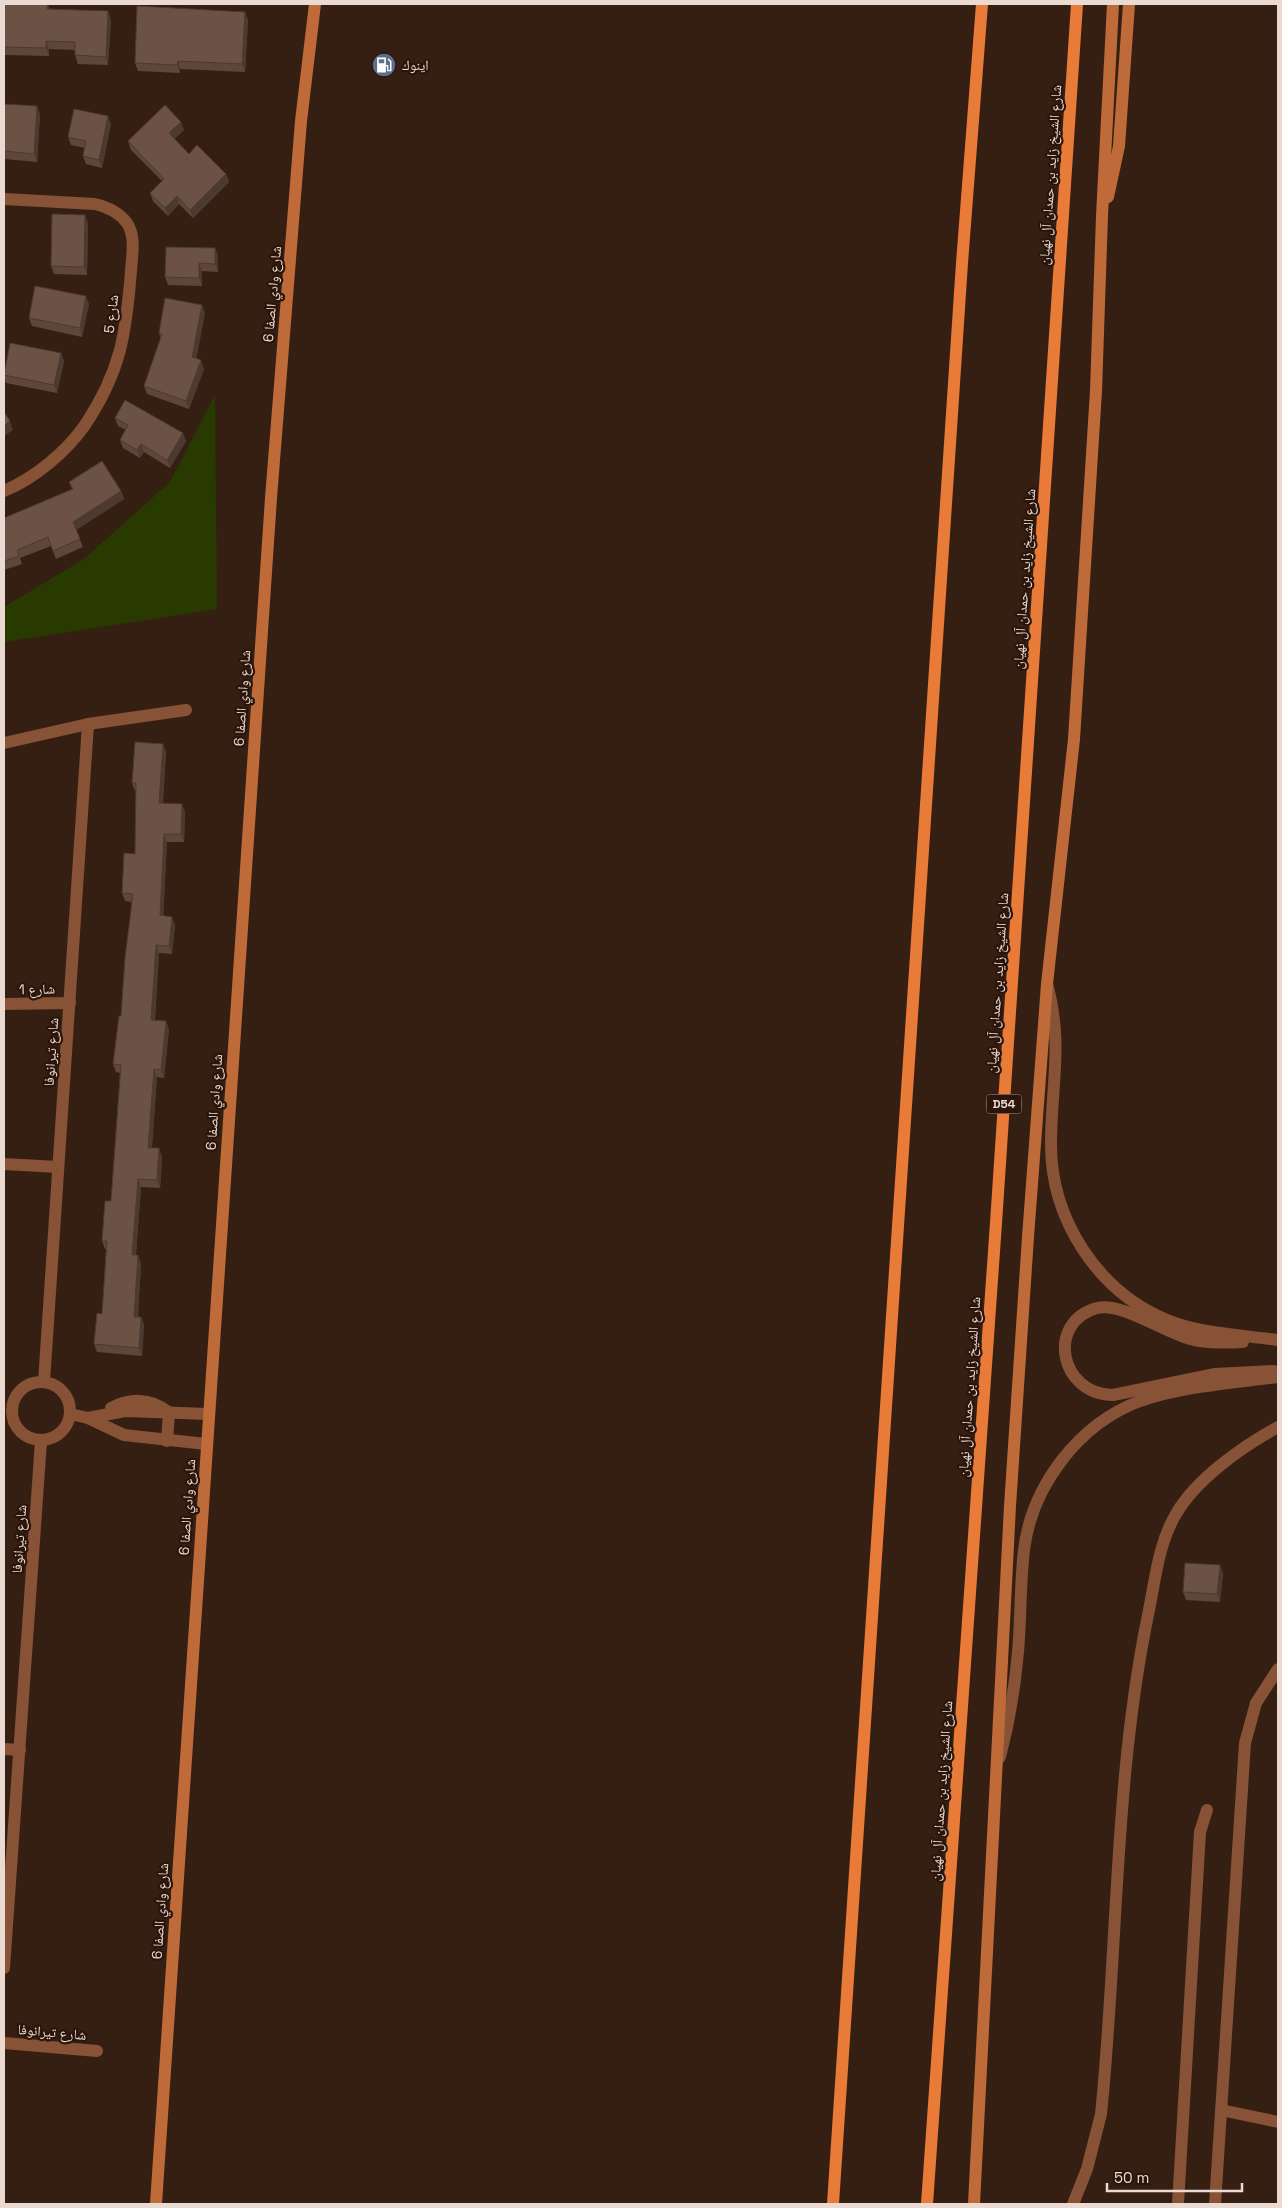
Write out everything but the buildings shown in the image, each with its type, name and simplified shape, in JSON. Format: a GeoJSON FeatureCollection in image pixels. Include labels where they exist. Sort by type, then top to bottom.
{"type":"FeatureCollection","features":[{"type":"Feature","properties":{"kind":"main road"},"geometry":{"type":"LineString","coordinates":[[833,2204],[961,282],[982,4]]}},
{"type":"Feature","properties":{"kind":"main road","name":"شارع الشيخ زايد بن حمدان آل نهيان"},"geometry":{"type":"LineString","coordinates":[[927,2204],[996,1223],[1077,4]]}},
{"type":"Feature","properties":{"kind":"street","name":"شارع وادي الصفا 6"},"geometry":{"type":"LineString","coordinates":[[156,2204],[270,508],[301,121],[314,4]]}},
{"type":"Feature","properties":{"kind":"street"},"geometry":{"type":"LineString","coordinates":[[974,2204],[996,1776],[1028,1237],[1047,984],[1074,739],[1096,391],[1102,216],[1113,4]]}},
{"type":"Feature","properties":{"kind":"street"},"geometry":{"type":"LineString","coordinates":[[1102,216],[1111,190],[1119,146],[1129,4]]}},
{"type":"Feature","properties":{"kind":"street","name":"شارع 5"},"geometry":{"type":"LineString","coordinates":[[4,199],[96,204],[108,207],[119,214],[128,224],[132,237],[132,250],[127,326],[118,361],[104,395],[84,426],[59,454],[36,473],[4,491]]}},
{"type":"Feature","properties":{"kind":"street"},"geometry":{"type":"LineString","coordinates":[[4,743],[88,724],[186,710]]}},
{"type":"Feature","properties":{"kind":"street","name":"شارع تيرانوفا"},"geometry":{"type":"LineString","coordinates":[[44,1382],[88,724]]}},
{"type":"Feature","properties":{"kind":"street"},"geometry":{"type":"LineString","coordinates":[[1047,984],[1054,1012],[1057,1038],[1051,1144],[1052,1165],[1061,1205],[1078,1243],[1103,1275],[1166,1320],[1205,1331],[1278,1340]]}},
{"type":"Feature","properties":{"kind":"street","name":"شارع 1"},"geometry":{"type":"LineString","coordinates":[[4,1004],[70,1003]]}},
{"type":"Feature","properties":{"kind":"street"},"geometry":{"type":"LineString","coordinates":[[4,1164],[58,1168]]}},
{"type":"Feature","properties":{"kind":"street"},"geometry":{"type":"LineString","coordinates":[[1278,1340],[1226,1343],[1194,1340],[1156,1326],[1125,1310],[1106,1307],[1087,1313],[1072,1326],[1065,1344],[1065,1354],[1070,1373],[1076,1381],[1093,1392],[1102,1395],[1112,1395],[1215,1374],[1278,1371]]}},
{"type":"Feature","properties":{"kind":"street"},"geometry":{"type":"LineString","coordinates":[[996,1776],[1013,1694],[1027,1535],[1035,1507],[1055,1469],[1079,1442],[1100,1423],[1138,1402],[1182,1390],[1278,1377]]}},
{"type":"Feature","properties":{"kind":"street"},"geometry":{"type":"LineString","coordinates":[[44,1382],[61,1389],[70,1405],[70,1414],[67,1424],[61,1433],[52,1439],[30,1439],[20,1432],[8,1411],[21,1390],[32,1383],[44,1382]]}},
{"type":"Feature","properties":{"kind":"street"},"geometry":{"type":"LineString","coordinates":[[70,1414],[94,1416],[125,1411],[208,1414]]}},
{"type":"Feature","properties":{"kind":"street"},"geometry":{"type":"LineString","coordinates":[[167,1441],[169,1413]]}},
{"type":"Feature","properties":{"kind":"street"},"geometry":{"type":"LineString","coordinates":[[94,1416],[124,1435],[206,1444]]}},
{"type":"Feature","properties":{"kind":"street"},"geometry":{"type":"LineString","coordinates":[[1073,2204],[1088,2169],[1101,2114],[1128,1738],[1139,1662],[1161,1549],[1175,1515],[1197,1486],[1240,1452],[1278,1427]]}},
{"type":"Feature","properties":{"kind":"street","name":"شارع تيرانوفا"},"geometry":{"type":"LineString","coordinates":[[4,1968],[41,1440]]}},
{"type":"Feature","properties":{"kind":"street"},"geometry":{"type":"LineString","coordinates":[[1215,2204],[1245,1743],[1256,1703],[1278,1669]]}},
{"type":"Feature","properties":{"kind":"street"},"geometry":{"type":"LineString","coordinates":[[4,1749],[20,1750]]}},
{"type":"Feature","properties":{"kind":"street"},"geometry":{"type":"LineString","coordinates":[[1178,2204],[1200,1832],[1207,1810]]}},
{"type":"Feature","properties":{"kind":"street","name":"شارع تيرانوفا"},"geometry":{"type":"LineString","coordinates":[[4,2043],[97,2051]]}},
{"type":"Feature","properties":{"kind":"street"},"geometry":{"type":"LineString","coordinates":[[1221,2110],[1278,2122]]}},
{"type":"Feature","properties":{"kind":"green space"},"geometry":{"type":"Polygon","coordinates":[[[215,395],[217,609],[4,642],[4,607],[84,559],[170,482],[215,395]]]}},
{"type":"Feature","properties":{"kind":"place","name":"اينوك"},"geometry":{"type":"Point","coordinates":[384,65]}}]}
